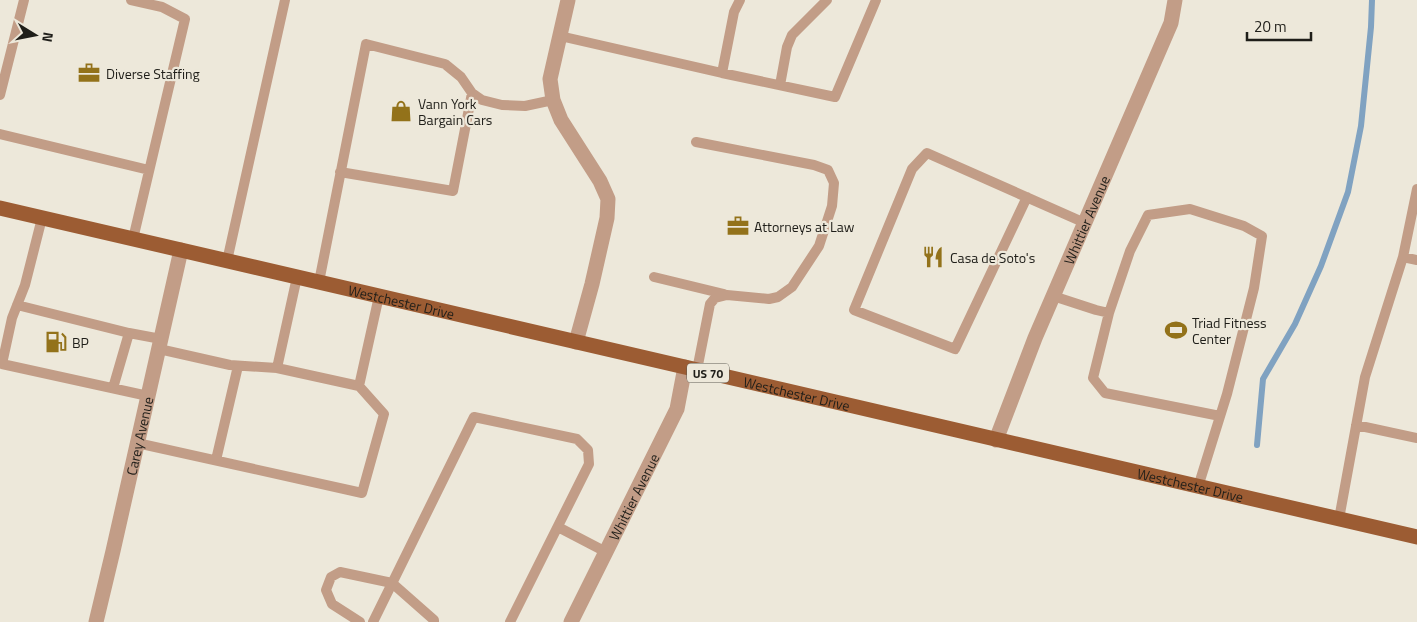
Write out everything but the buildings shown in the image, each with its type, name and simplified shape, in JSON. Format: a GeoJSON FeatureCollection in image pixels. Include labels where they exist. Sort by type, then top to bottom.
{"type":"FeatureCollection","features":[{"type":"Feature","properties":{"kind":"main road","name":"Westchester Drive"},"geometry":{"type":"LineString","coordinates":[[0,208],[1417,537]]}},
{"type":"Feature","properties":{"kind":"street"},"geometry":{"type":"LineString","coordinates":[[568,0],[550,79],[552,100],[562,120],[600,181],[608,199],[607,218],[576,342]]}},
{"type":"Feature","properties":{"kind":"street","name":"Whittier Avenue"},"geometry":{"type":"LineString","coordinates":[[996,440],[1035,338],[1171,23],[1175,0]]}},
{"type":"Feature","properties":{"kind":"street","name":"Carey Avenue"},"geometry":{"type":"LineString","coordinates":[[96,622],[181,250]]}},
{"type":"Feature","properties":{"kind":"street","name":"Whittier Avenue"},"geometry":{"type":"LineString","coordinates":[[571,622],[677,409],[691,369]]}},
{"type":"Feature","properties":{"kind":"lane"},"geometry":{"type":"LineString","coordinates":[[0,95],[24,0]]}},
{"type":"Feature","properties":{"kind":"lane"},"geometry":{"type":"LineString","coordinates":[[130,0],[162,7],[185,19],[133,239]]}},
{"type":"Feature","properties":{"kind":"lane"},"geometry":{"type":"LineString","coordinates":[[227,261],[285,0]]}},
{"type":"Feature","properties":{"kind":"lane"},"geometry":{"type":"LineString","coordinates":[[722,74],[734,12],[740,0]]}},
{"type":"Feature","properties":{"kind":"lane"},"geometry":{"type":"LineString","coordinates":[[780,86],[787,47],[792,35],[827,0]]}},
{"type":"Feature","properties":{"kind":"lane"},"geometry":{"type":"LineString","coordinates":[[560,36],[722,74],[836,97],[876,0]]}},
{"type":"Feature","properties":{"kind":"lane"},"geometry":{"type":"LineString","coordinates":[[319,282],[366,44],[445,64],[460,77],[472,93],[482,100],[502,105],[525,106],[552,100]]}},
{"type":"Feature","properties":{"kind":"lane"},"geometry":{"type":"LineString","coordinates":[[340,172],[453,191],[472,93]]}},
{"type":"Feature","properties":{"kind":"lane"},"geometry":{"type":"LineString","coordinates":[[0,134],[149,170]]}},
{"type":"Feature","properties":{"kind":"lane"},"geometry":{"type":"LineString","coordinates":[[654,277],[727,295],[769,299],[778,298],[792,287],[819,246],[832,206],[834,183],[828,170],[814,165],[696,142]]}},
{"type":"Feature","properties":{"kind":"lane"},"geometry":{"type":"LineString","coordinates":[[1026,197],[955,349],[854,310],[912,169],[927,153],[1085,223]]}},
{"type":"Feature","properties":{"kind":"lane"},"geometry":{"type":"LineString","coordinates":[[1339,519],[1365,377],[1403,257],[1417,188]]}},
{"type":"Feature","properties":{"kind":"lane"},"geometry":{"type":"LineString","coordinates":[[1198,487],[1220,416],[1254,288],[1262,236],[1244,226],[1190,209],[1148,215],[1130,251],[1109,313],[1093,378],[1105,393],[1220,416]]}},
{"type":"Feature","properties":{"kind":"lane"},"geometry":{"type":"LineString","coordinates":[[42,218],[25,285],[12,318],[2,364],[148,396]]}},
{"type":"Feature","properties":{"kind":"lane"},"geometry":{"type":"LineString","coordinates":[[1403,257],[1417,260]]}},
{"type":"Feature","properties":{"kind":"lane"},"geometry":{"type":"LineString","coordinates":[[278,368],[297,277]]}},
{"type":"Feature","properties":{"kind":"lane"},"geometry":{"type":"LineString","coordinates":[[691,369],[710,304],[715,298],[727,295]]}},
{"type":"Feature","properties":{"kind":"lane"},"geometry":{"type":"LineString","coordinates":[[359,386],[379,296]]}},
{"type":"Feature","properties":{"kind":"lane"},"geometry":{"type":"LineString","coordinates":[[1054,296],[1109,313]]}},
{"type":"Feature","properties":{"kind":"lane"},"geometry":{"type":"LineString","coordinates":[[17,305],[129,332],[160,344],[230,365],[278,368],[359,386],[384,414],[362,493],[137,443]]}},
{"type":"Feature","properties":{"kind":"lane"},"geometry":{"type":"LineString","coordinates":[[113,388],[129,332]]}},
{"type":"Feature","properties":{"kind":"lane"},"geometry":{"type":"LineString","coordinates":[[216,460],[238,366]]}},
{"type":"Feature","properties":{"kind":"lane"},"geometry":{"type":"LineString","coordinates":[[373,622],[474,417],[577,439],[588,450],[589,464],[510,622]]}},
{"type":"Feature","properties":{"kind":"lane"},"geometry":{"type":"LineString","coordinates":[[1356,425],[1417,438]]}},
{"type":"Feature","properties":{"kind":"lane"},"geometry":{"type":"LineString","coordinates":[[558,527],[606,552]]}},
{"type":"Feature","properties":{"kind":"lane"},"geometry":{"type":"LineString","coordinates":[[360,622],[332,604],[326,590],[331,577],[340,572],[392,583],[434,622]]}},
{"type":"Feature","properties":{"kind":"waterway"},"geometry":{"type":"LineString","coordinates":[[1257,445],[1263,379],[1295,324],[1321,266],[1348,192],[1361,126],[1372,0]]}},
{"type":"Feature","properties":{"kind":"place","name":"Diverse Staffing"},"geometry":{"type":"Point","coordinates":[89,73]}},
{"type":"Feature","properties":{"kind":"place","name":"Vann York Bargain Cars"},"geometry":{"type":"Point","coordinates":[401,111]}},
{"type":"Feature","properties":{"kind":"place","name":"Attorneys at Law"},"geometry":{"type":"Point","coordinates":[738,226]}},
{"type":"Feature","properties":{"kind":"place","name":"Casa de Soto's"},"geometry":{"type":"Point","coordinates":[933,257]}},
{"type":"Feature","properties":{"kind":"place","name":"Triad Fitness Center"},"geometry":{"type":"Point","coordinates":[1176,330]}},
{"type":"Feature","properties":{"kind":"place","name":"BP"},"geometry":{"type":"Point","coordinates":[56,342]}}]}
